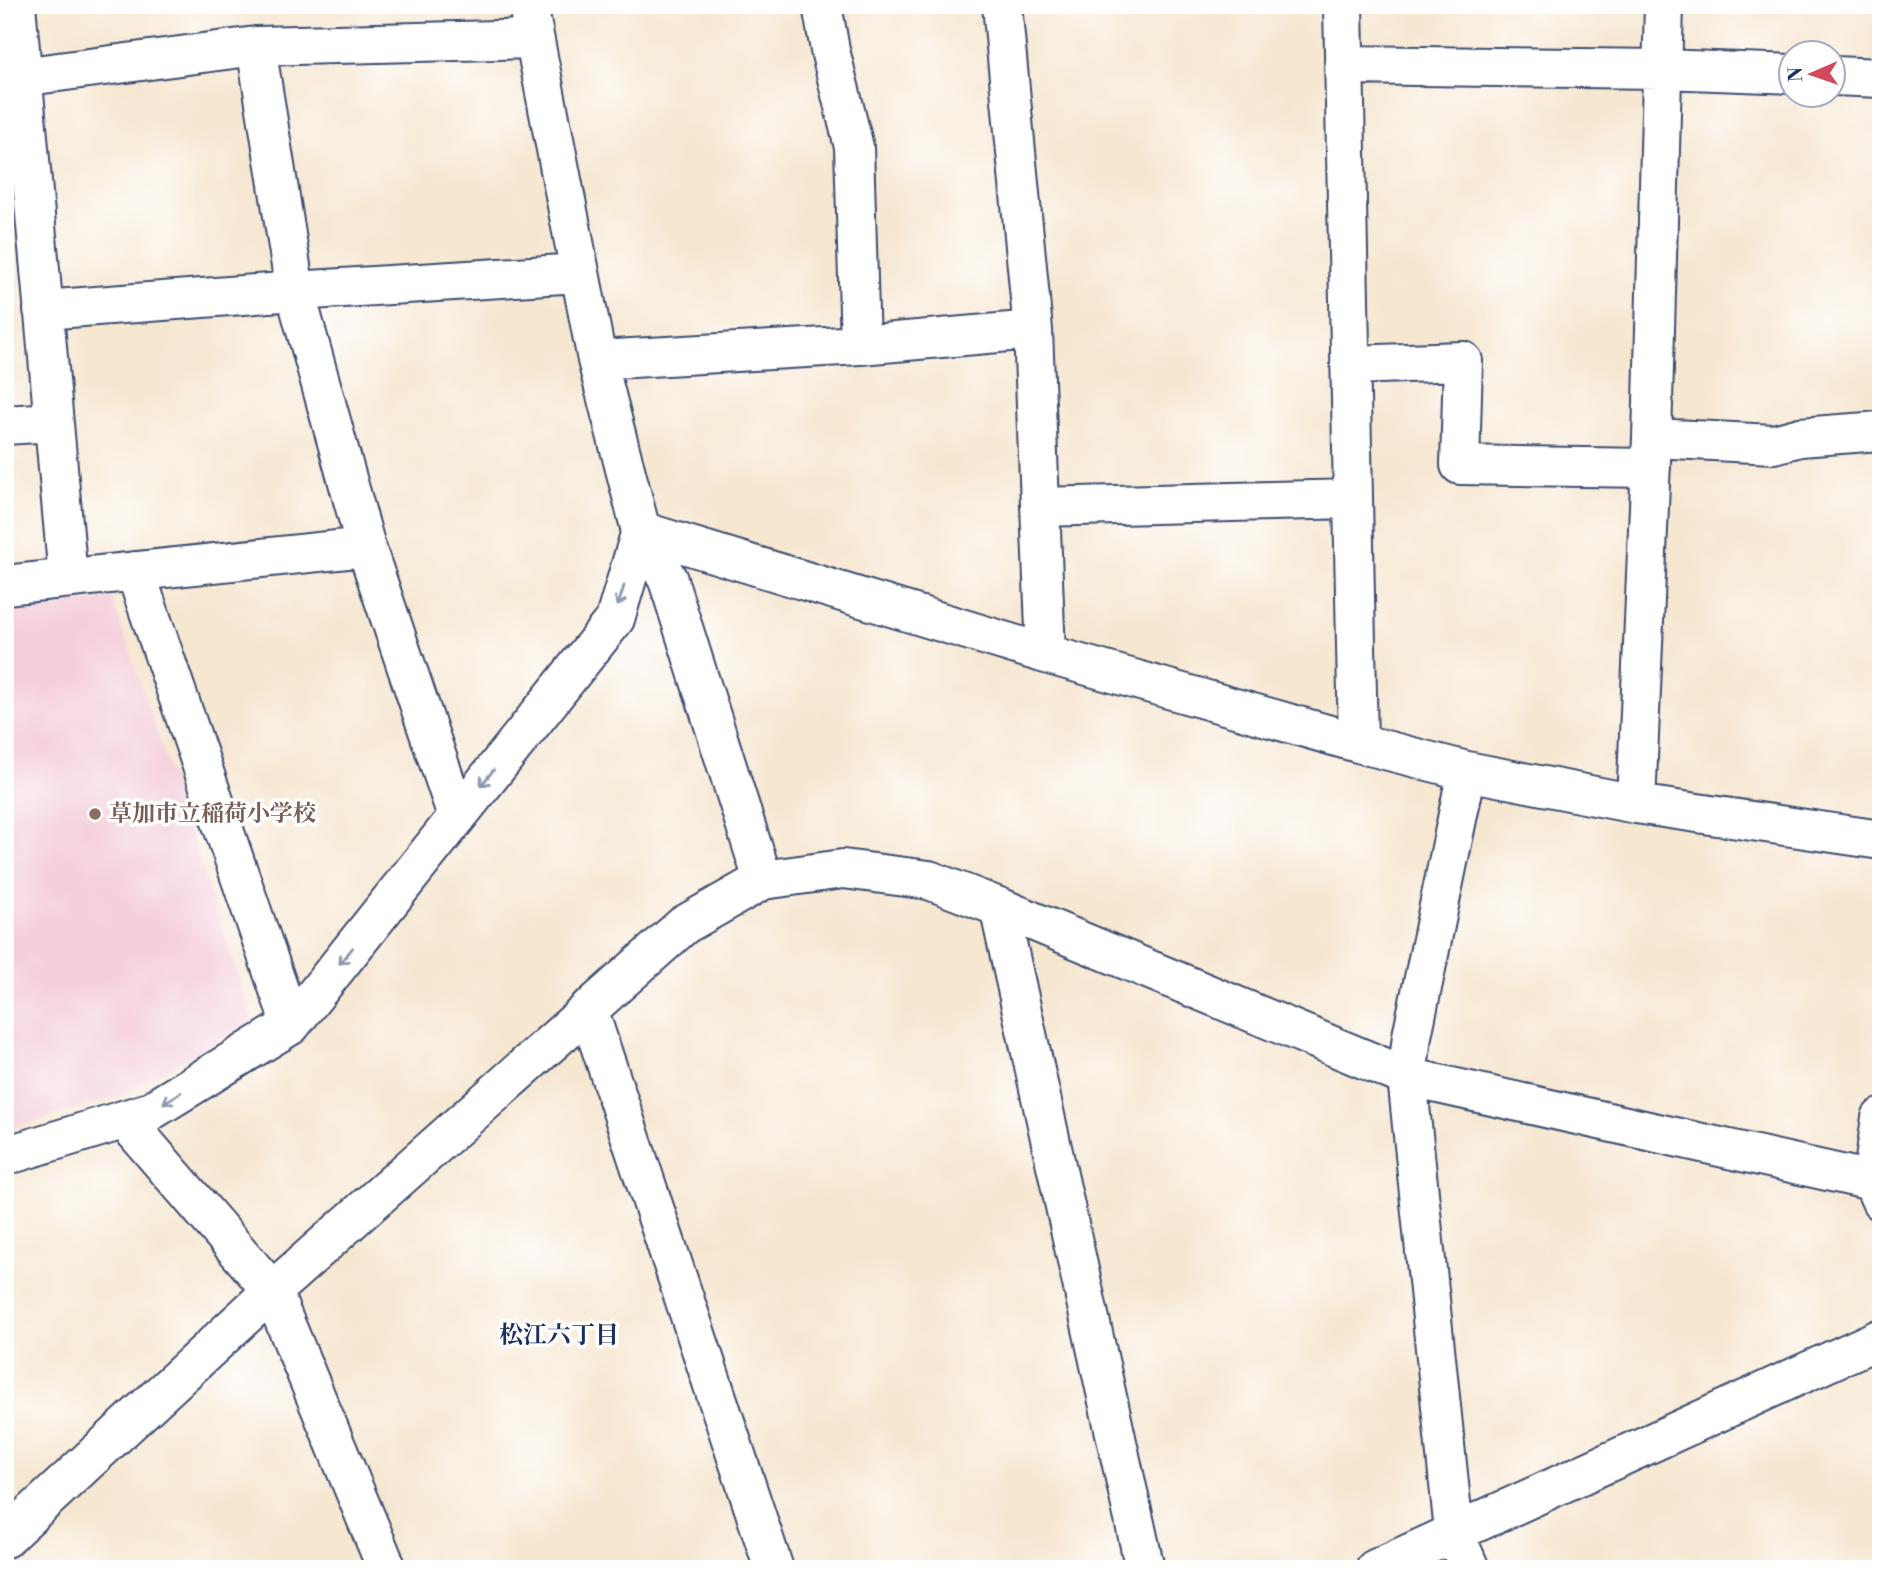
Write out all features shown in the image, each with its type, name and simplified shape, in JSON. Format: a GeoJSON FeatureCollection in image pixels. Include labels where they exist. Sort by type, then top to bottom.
{"type":"FeatureCollection","features":[{"type":"Feature","properties":{"kind":"street"},"geometry":{"type":"LineString","coordinates":[[16,5],[13,78],[43,310],[68,578]]}},
{"type":"Feature","properties":{"kind":"street"},"geometry":{"type":"LineString","coordinates":[[822,5],[854,147],[860,345]]}},
{"type":"Feature","properties":{"kind":"street"},"geometry":{"type":"LineString","coordinates":[[1002,5],[1032,330],[1046,654]]}},
{"type":"Feature","properties":{"kind":"street"},"geometry":{"type":"LineString","coordinates":[[1343,5],[1357,743]]}},
{"type":"Feature","properties":{"kind":"street"},"geometry":{"type":"LineString","coordinates":[[1636,804],[1652,453],[1664,5]]}},
{"type":"Feature","properties":{"kind":"street"},"geometry":{"type":"LineString","coordinates":[[13,78],[256,46],[531,22],[597,360],[641,531],[668,580],[763,880]]}},
{"type":"Feature","properties":{"kind":"street"},"geometry":{"type":"LineString","coordinates":[[256,46],[295,291],[366,548],[457,816]]}},
{"type":"Feature","properties":{"kind":"street"},"geometry":{"type":"LineString","coordinates":[[1345,65],[1662,69],[1778,73]]}},
{"type":"Feature","properties":{"kind":"street"},"geometry":{"type":"LineString","coordinates":[[1848,77],[1881,78]]}},
{"type":"Feature","properties":{"kind":"street"},"geometry":{"type":"LineString","coordinates":[[43,310],[579,273]]}},
{"type":"Feature","properties":{"kind":"street"},"geometry":{"type":"LineString","coordinates":[[597,360],[860,345],[1032,330]]}},
{"type":"Feature","properties":{"kind":"street"},"geometry":{"type":"LineString","coordinates":[[1350,365],[1463,360],[1460,465],[1774,444],[1800,437],[1881,432]]}},
{"type":"Feature","properties":{"kind":"street"},"geometry":{"type":"LineString","coordinates":[[5,425],[53,422]]}},
{"type":"Feature","properties":{"kind":"street"},"geometry":{"type":"LineString","coordinates":[[1040,507],[1353,499]]}},
{"type":"Feature","properties":{"kind":"street"},"geometry":{"type":"LineString","coordinates":[[641,531],[1046,654],[1357,743],[1467,771],[1636,804],[1881,839]]}},
{"type":"Feature","properties":{"kind":"street"},"geometry":{"type":"LineString","coordinates":[[5,1156],[149,1112],[291,1025],[615,619],[641,531]]}},
{"type":"Feature","properties":{"kind":"street"},"geometry":{"type":"LineString","coordinates":[[5,585],[366,548]]}},
{"type":"Feature","properties":{"kind":"street"},"geometry":{"type":"LineString","coordinates":[[135,571],[291,1025]]}},
{"type":"Feature","properties":{"kind":"street"},"geometry":{"type":"LineString","coordinates":[[1467,771],[1412,1036],[1406,1077],[1454,1532],[1470,1569]]}},
{"type":"Feature","properties":{"kind":"street"},"geometry":{"type":"LineString","coordinates":[[5,1538],[272,1291],[684,925],[763,880],[843,869],[929,880],[1406,1077],[1876,1191],[1881,1118]]}},
{"type":"Feature","properties":{"kind":"street"},"geometry":{"type":"LineString","coordinates":[[999,907],[1145,1569]]}},
{"type":"Feature","properties":{"kind":"street"},"geometry":{"type":"LineString","coordinates":[[588,1009],[774,1569]]}},
{"type":"Feature","properties":{"kind":"street"},"geometry":{"type":"LineString","coordinates":[[125,1120],[272,1291],[387,1569]]}},
{"type":"Feature","properties":{"kind":"street"},"geometry":{"type":"LineString","coordinates":[[1375,1569],[1881,1338]]}},
{"type":"Feature","properties":{"kind":"shaded area","name":"草加市立稲荷小学校"},"geometry":{"type":"Polygon","coordinates":[[[112,598],[253,1021],[115,1098],[5,1130],[5,607],[112,598]]]}},
{"type":"Feature","properties":{"kind":"place","name":"草加市立稲荷小学校"},"geometry":{"type":"Point","coordinates":[95,814]}},
{"type":"Feature","properties":{"kind":"district","name":"松江六丁目"},"geometry":{"type":"Point","coordinates":[559,1336]}}]}
